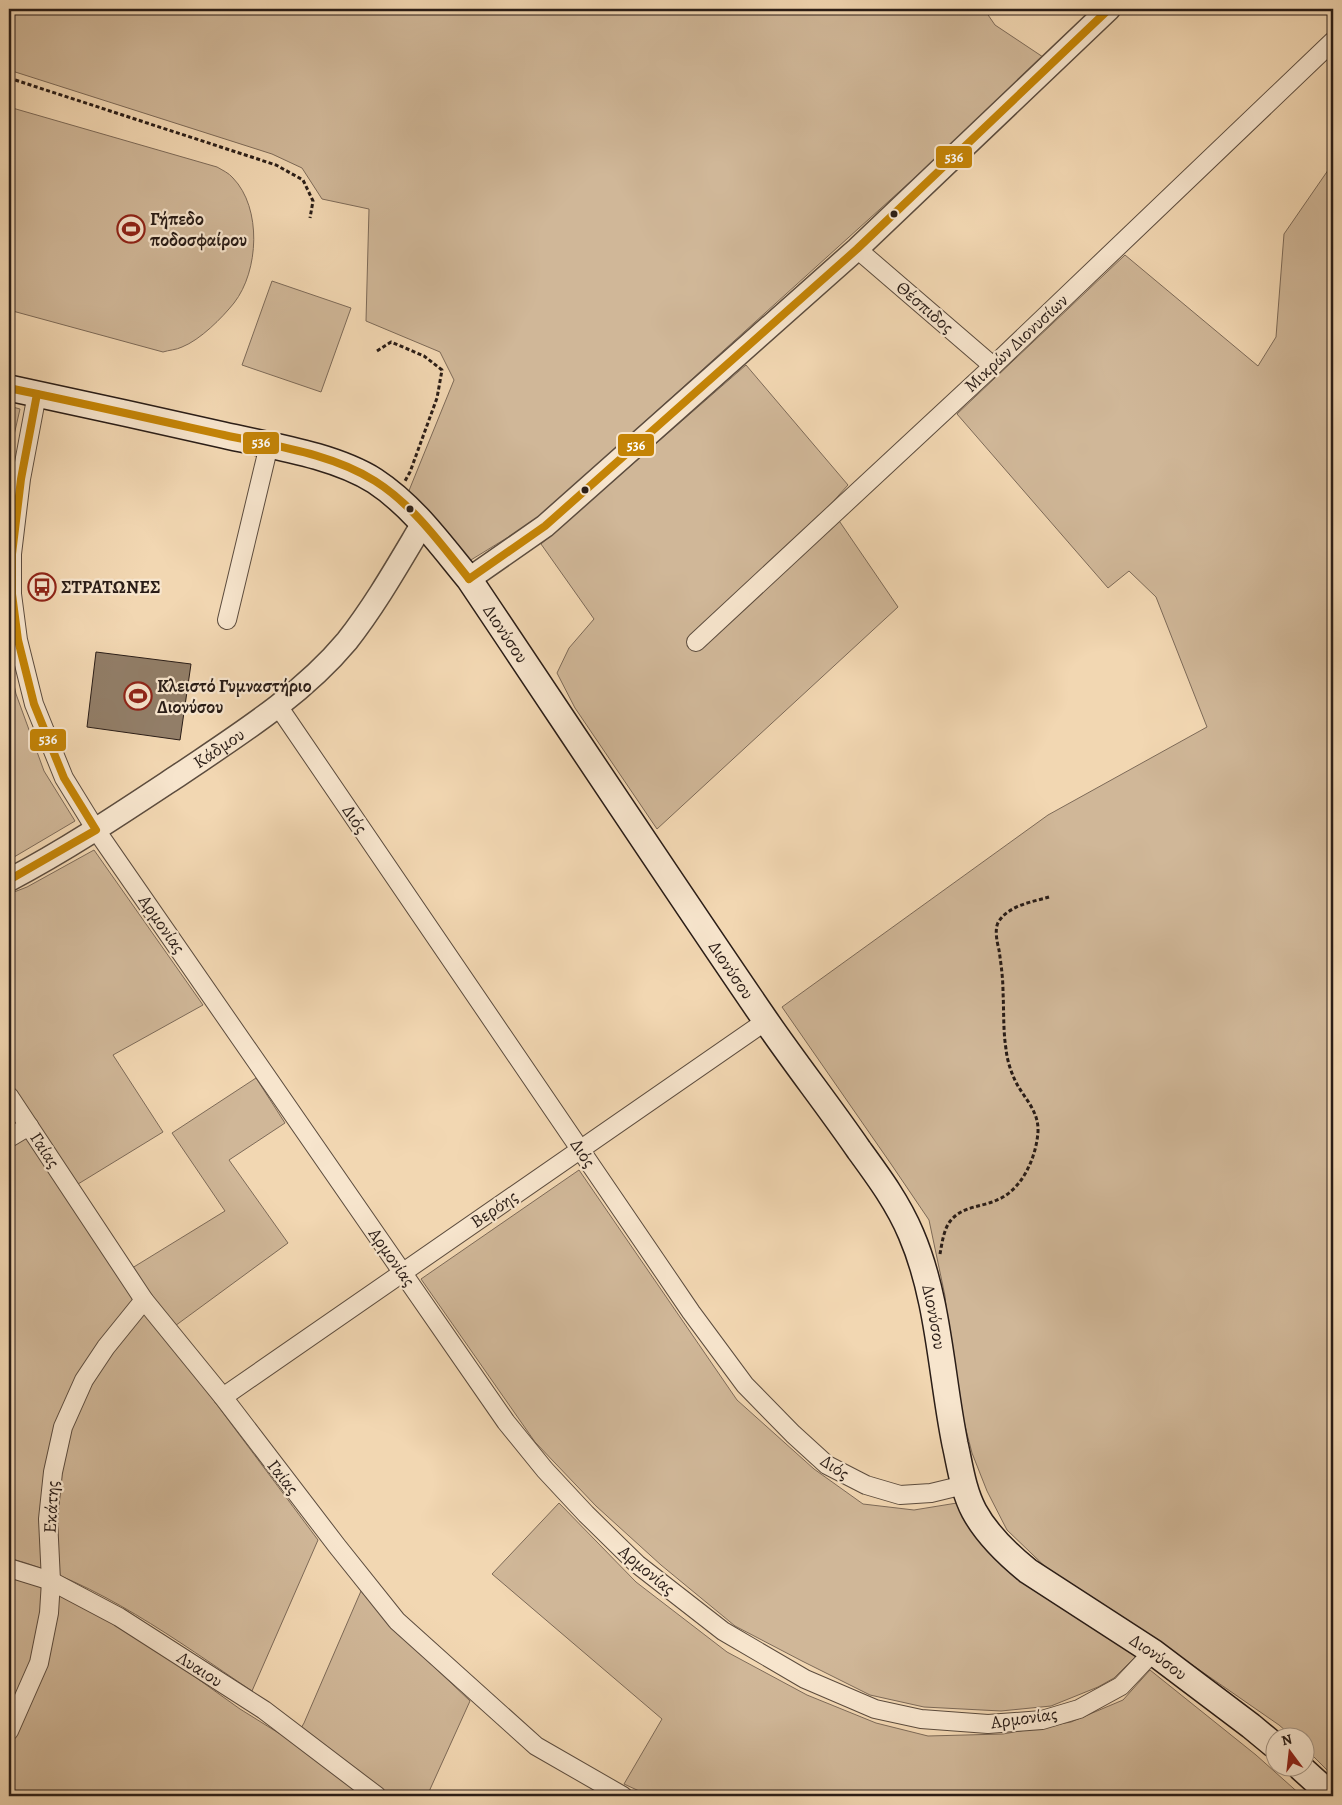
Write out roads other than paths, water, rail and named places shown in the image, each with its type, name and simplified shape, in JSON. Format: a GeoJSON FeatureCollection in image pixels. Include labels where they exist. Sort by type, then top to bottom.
{"type":"FeatureCollection","features":[{"type":"Feature","properties":{"kind":"main road","name":"Διονύσου"},"geometry":{"type":"LineString","coordinates":[[9,388],[269,445],[326,460],[347,467],[374,480],[396,497],[423,523],[468,579],[766,1021],[884,1185],[911,1234],[919,1256],[931,1304],[952,1428],[964,1485],[975,1512],[991,1536],[1028,1571],[1153,1652],[1264,1736]]}},
{"type":"Feature","properties":{"kind":"main road"},"geometry":{"type":"LineString","coordinates":[[1312,1778],[1332,1796]]}},
{"type":"Feature","properties":{"kind":"street"},"geometry":{"type":"LineString","coordinates":[[468,579],[545,526],[857,249],[1109,9]]}},
{"type":"Feature","properties":{"kind":"street","name":"Μικρών Διονυσίων"},"geometry":{"type":"LineString","coordinates":[[696,642],[993,366],[1333,41]]}},
{"type":"Feature","properties":{"kind":"street","name":"Θέσπιδος"},"geometry":{"type":"LineString","coordinates":[[857,249],[993,366]]}},
{"type":"Feature","properties":{"kind":"street","name":"Αρμονίας"},"geometry":{"type":"LineString","coordinates":[[36,394],[21,479],[12,554],[13,641],[34,704],[64,778],[96,830],[506,1422],[546,1470],[586,1514],[637,1564],[723,1631],[805,1679],[875,1709],[921,1719],[988,1724],[1042,1720],[1079,1709],[1121,1686],[1153,1652]]}},
{"type":"Feature","properties":{"kind":"street"},"geometry":{"type":"LineString","coordinates":[[228,620],[269,445]]}},
{"type":"Feature","properties":{"kind":"street","name":"Κάδμου"},"geometry":{"type":"LineString","coordinates":[[9,880],[96,830],[231,740],[278,706],[316,674],[346,641],[372,607],[423,523]]}},
{"type":"Feature","properties":{"kind":"street","name":"Διός"},"geometry":{"type":"LineString","coordinates":[[278,706],[691,1312],[745,1385],[793,1434],[827,1465],[866,1485],[900,1496],[931,1493],[964,1485]]}},
{"type":"Feature","properties":{"kind":"street","name":"Βερόης"},"geometry":{"type":"LineString","coordinates":[[223,1397],[766,1021]]}},
{"type":"Feature","properties":{"kind":"street","name":"Γαίας"},"geometry":{"type":"LineString","coordinates":[[9,1096],[144,1300],[223,1397],[336,1546],[397,1621],[536,1746],[623,1796]]}},
{"type":"Feature","properties":{"kind":"street"},"geometry":{"type":"LineString","coordinates":[[9,1138],[29,1126]]}},
{"type":"Feature","properties":{"kind":"street","name":"Εκάτης"},"geometry":{"type":"LineString","coordinates":[[9,1731],[39,1663],[49,1613],[51,1581],[48,1519],[53,1472],[63,1427],[84,1380],[106,1347],[144,1300]]}},
{"type":"Feature","properties":{"kind":"street","name":"Λυαιου"},"geometry":{"type":"LineString","coordinates":[[9,1568],[51,1581],[119,1617],[264,1710],[376,1796]]}},
{"type":"Feature","properties":{"kind":"place","name":"Γήπεδο ποδοσφαίρου"},"geometry":{"type":"Point","coordinates":[131,229]}},
{"type":"Feature","properties":{"kind":"place","name":"ΣΤΡΑΤΩΝΕΣ"},"geometry":{"type":"Point","coordinates":[42,587]}},
{"type":"Feature","properties":{"kind":"place","name":"Κλειστό Γυμναστήριο Διονύσου"},"geometry":{"type":"Point","coordinates":[138,696]}}]}
